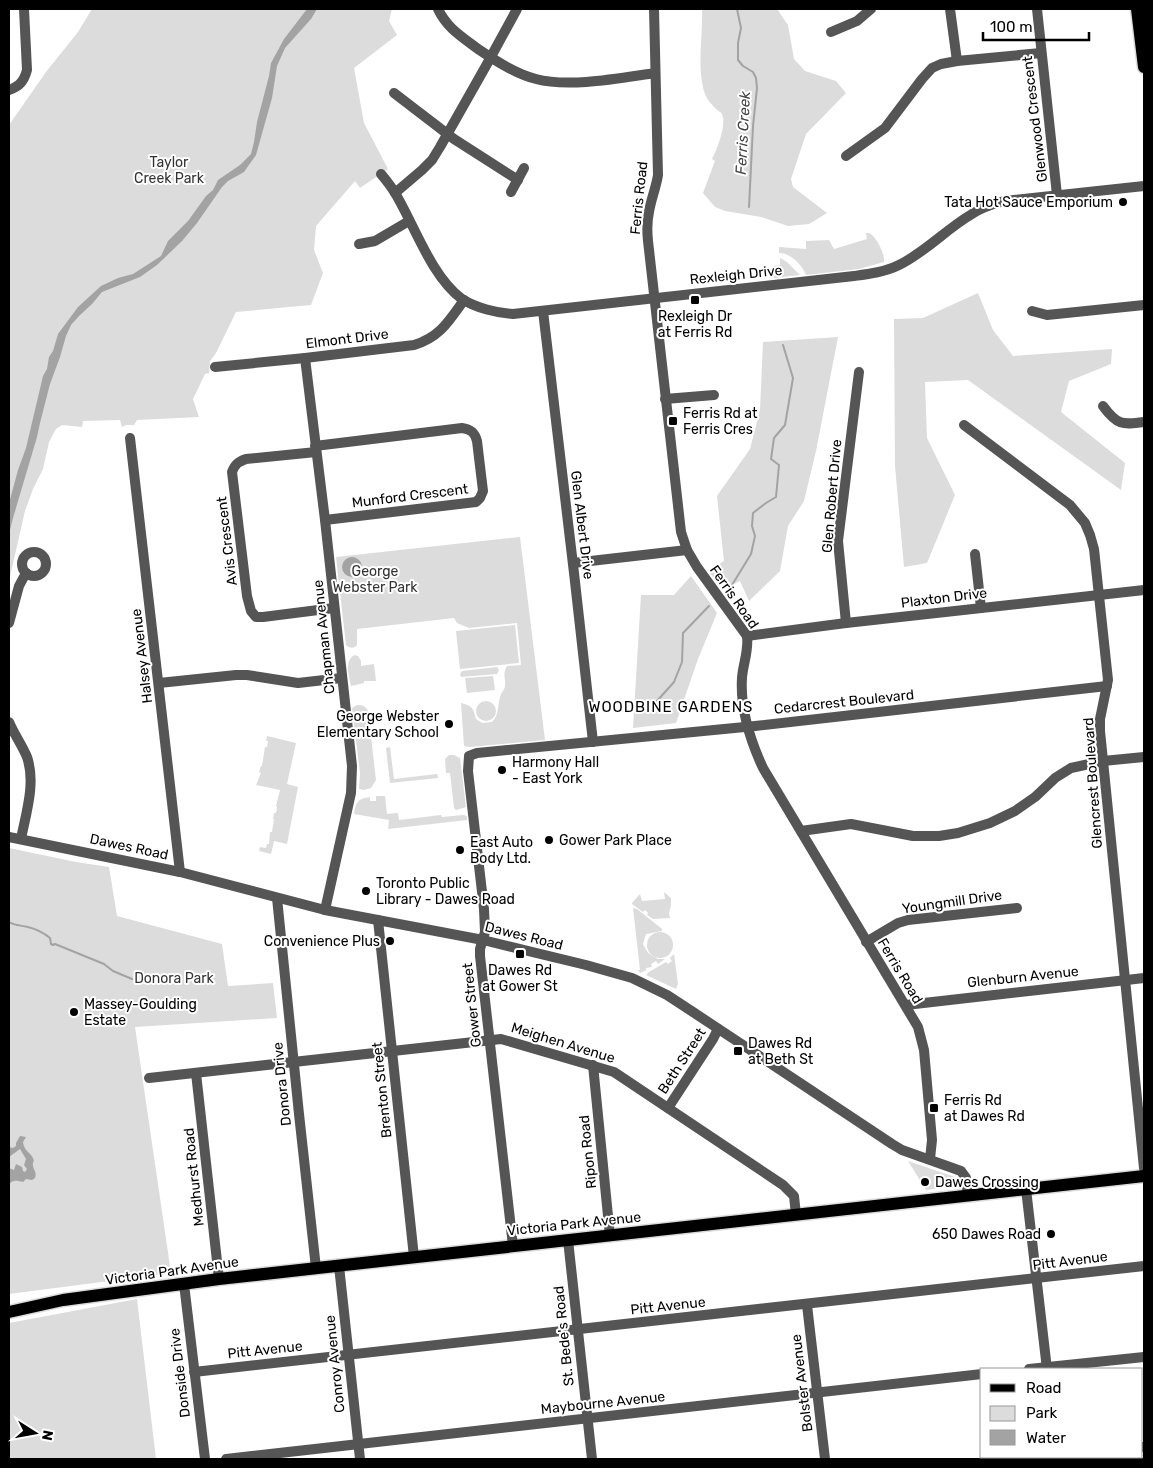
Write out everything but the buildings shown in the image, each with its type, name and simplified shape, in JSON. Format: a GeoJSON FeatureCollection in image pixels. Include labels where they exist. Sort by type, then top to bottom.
{"type":"FeatureCollection","features":[{"type":"Feature","properties":{"kind":"main road"},"geometry":{"type":"LineString","coordinates":[[1138,9],[1144,67]]}},
{"type":"Feature","properties":{"kind":"main road","name":"Victoria Park Avenue"},"geometry":{"type":"LineString","coordinates":[[9,1312],[64,1300],[219,1279],[1144,1176]]}},
{"type":"Feature","properties":{"kind":"street"},"geometry":{"type":"LineString","coordinates":[[9,90],[19,86],[25,78],[27,70],[24,9]]}},
{"type":"Feature","properties":{"kind":"street"},"geometry":{"type":"LineString","coordinates":[[438,9],[452,30],[491,57],[535,79],[569,83],[655,73]]}},
{"type":"Feature","properties":{"kind":"street"},"geometry":{"type":"LineString","coordinates":[[395,193],[432,160],[517,9]]}},
{"type":"Feature","properties":{"kind":"street","name":"Ferris Road"},"geometry":{"type":"LineString","coordinates":[[654,9],[658,175],[647,226],[681,532],[687,550],[697,567],[747,636],[742,684],[744,704],[747,727],[763,768],[918,1027],[924,1050],[932,1140],[930,1159]]}},
{"type":"Feature","properties":{"kind":"street"},"geometry":{"type":"LineString","coordinates":[[831,32],[857,21],[871,9]]}},
{"type":"Feature","properties":{"kind":"street"},"geometry":{"type":"LineString","coordinates":[[950,9],[957,61]]}},
{"type":"Feature","properties":{"kind":"street","name":"Glenwood Crescent"},"geometry":{"type":"LineString","coordinates":[[1036,9],[1057,195]]}},
{"type":"Feature","properties":{"kind":"street"},"geometry":{"type":"LineString","coordinates":[[846,156],[885,128],[927,73],[937,66],[957,61],[1041,53]]}},
{"type":"Feature","properties":{"kind":"street"},"geometry":{"type":"LineString","coordinates":[[394,93],[447,134],[518,180]]}},
{"type":"Feature","properties":{"kind":"street"},"geometry":{"type":"LineString","coordinates":[[511,192],[524,168]]}},
{"type":"Feature","properties":{"kind":"street","name":"Rexleigh Drive"},"geometry":{"type":"LineString","coordinates":[[381,174],[395,193],[443,280],[464,300],[497,312],[521,314],[854,276],[883,271],[912,258],[972,214],[1004,200],[1144,186]]}},
{"type":"Feature","properties":{"kind":"street"},"geometry":{"type":"LineString","coordinates":[[359,244],[375,241],[409,221]]}},
{"type":"Feature","properties":{"kind":"street","name":"Elmont Drive"},"geometry":{"type":"LineString","coordinates":[[215,367],[305,358],[420,343],[448,324],[464,300]]}},
{"type":"Feature","properties":{"kind":"street"},"geometry":{"type":"LineString","coordinates":[[1032,311],[1048,315],[1144,305]]}},
{"type":"Feature","properties":{"kind":"street","name":"Glen Albert Drive"},"geometry":{"type":"LineString","coordinates":[[543,311],[593,742]]}},
{"type":"Feature","properties":{"kind":"street","name":"Chapman Avenue"},"geometry":{"type":"LineString","coordinates":[[305,358],[352,766],[351,793],[325,910]]}},
{"type":"Feature","properties":{"kind":"street","name":"Glen Robert Drive"},"geometry":{"type":"LineString","coordinates":[[846,623],[838,541],[859,372]]}},
{"type":"Feature","properties":{"kind":"street"},"geometry":{"type":"LineString","coordinates":[[666,399],[714,395]]}},
{"type":"Feature","properties":{"kind":"street"},"geometry":{"type":"LineString","coordinates":[[1103,406],[1115,420],[1121,423],[1144,422]]}},
{"type":"Feature","properties":{"kind":"street","name":"Glencrest Boulevard"},"geometry":{"type":"LineString","coordinates":[[964,425],[1070,505],[1082,517],[1092,541],[1108,686],[1100,719],[1103,761],[1144,1168]]}},
{"type":"Feature","properties":{"kind":"street","name":"Munford Crescent"},"geometry":{"type":"LineString","coordinates":[[316,449],[462,428],[471,430],[477,441],[482,491],[480,498],[476,502],[325,520]]}},
{"type":"Feature","properties":{"kind":"street","name":"Halsey Avenue"},"geometry":{"type":"LineString","coordinates":[[130,438],[180,872]]}},
{"type":"Feature","properties":{"kind":"street","name":"Avis Crescent"},"geometry":{"type":"LineString","coordinates":[[316,449],[246,459],[239,461],[234,466],[232,472],[250,611],[256,616],[263,617],[334,608]]}},
{"type":"Feature","properties":{"kind":"street"},"geometry":{"type":"LineString","coordinates":[[573,563],[687,550]]}},
{"type":"Feature","properties":{"kind":"street"},"geometry":{"type":"LineString","coordinates":[[975,554],[982,608]]}},
{"type":"Feature","properties":{"kind":"street"},"geometry":{"type":"LineString","coordinates":[[9,623],[19,586],[26,573]]}},
{"type":"Feature","properties":{"kind":"street","name":"Plaxton Drive"},"geometry":{"type":"LineString","coordinates":[[747,636],[846,623],[1144,590]]}},
{"type":"Feature","properties":{"kind":"street"},"geometry":{"type":"LineString","coordinates":[[159,683],[236,675],[298,683],[342,678]]}},
{"type":"Feature","properties":{"kind":"street","name":"Cedarcrest Boulevard"},"geometry":{"type":"LineString","coordinates":[[468,760],[469,756],[473,754],[747,727],[1108,686]]}},
{"type":"Feature","properties":{"kind":"street"},"geometry":{"type":"LineString","coordinates":[[9,722],[30,768],[30,789],[21,839]]}},
{"type":"Feature","properties":{"kind":"street"},"geometry":{"type":"LineString","coordinates":[[801,831],[851,824],[913,836],[958,834],[990,823],[1015,811],[1067,770],[1103,761],[1144,757]]}},
{"type":"Feature","properties":{"kind":"street","name":"Gower Street"},"geometry":{"type":"LineString","coordinates":[[468,760],[484,910],[485,932],[480,956],[513,1246]]}},
{"type":"Feature","properties":{"kind":"street","name":"Dawes Road"},"geometry":{"type":"LineString","coordinates":[[9,836],[180,872],[325,910],[483,940],[632,978],[667,995],[892,1144],[956,1168],[963,1173],[966,1179],[968,1196]]}},
{"type":"Feature","properties":{"kind":"street","name":"Donora Drive"},"geometry":{"type":"LineString","coordinates":[[277,898],[316,1268]]}},
{"type":"Feature","properties":{"kind":"street","name":"Youngmill Drive"},"geometry":{"type":"LineString","coordinates":[[866,942],[898,923],[908,920],[1017,908]]}},
{"type":"Feature","properties":{"kind":"street","name":"Brenton Street"},"geometry":{"type":"LineString","coordinates":[[378,920],[414,1257]]}},
{"type":"Feature","properties":{"kind":"street","name":"Glenburn Avenue"},"geometry":{"type":"LineString","coordinates":[[906,1005],[1144,978]]}},
{"type":"Feature","properties":{"kind":"street","name":"Beth Street"},"geometry":{"type":"LineString","coordinates":[[668,1108],[718,1029]]}},
{"type":"Feature","properties":{"kind":"street","name":"Meighen Avenue"},"geometry":{"type":"LineString","coordinates":[[148,1078],[501,1039],[614,1072],[783,1185],[794,1196],[796,1215]]}},
{"type":"Feature","properties":{"kind":"street","name":"Ripon Road"},"geometry":{"type":"LineString","coordinates":[[593,1065],[610,1236]]}},
{"type":"Feature","properties":{"kind":"street","name":"Medhurst Road"},"geometry":{"type":"LineString","coordinates":[[196,1073],[219,1279]]}},
{"type":"Feature","properties":{"kind":"street"},"geometry":{"type":"LineString","coordinates":[[1026,1189],[1047,1368],[1144,1357]]}},
{"type":"Feature","properties":{"kind":"street","name":"St. Bede's Road"},"geometry":{"type":"LineString","coordinates":[[568,1240],[592,1459]]}},
{"type":"Feature","properties":{"kind":"street","name":"Conroy Avenue"},"geometry":{"type":"LineString","coordinates":[[339,1266],[360,1459]]}},
{"type":"Feature","properties":{"kind":"street","name":"Pitt Avenue"},"geometry":{"type":"LineString","coordinates":[[194,1372],[1144,1266]]}},
{"type":"Feature","properties":{"kind":"street","name":"Donside Drive"},"geometry":{"type":"LineString","coordinates":[[184,1284],[205,1459]]}},
{"type":"Feature","properties":{"kind":"street","name":"Bolster Avenue"},"geometry":{"type":"LineString","coordinates":[[807,1304],[825,1459]]}},
{"type":"Feature","properties":{"kind":"street","name":"Maybourne Avenue"},"geometry":{"type":"LineString","coordinates":[[226,1459],[980,1374]]}},
{"type":"Feature","properties":{"kind":"street"},"geometry":{"type":"LineString","coordinates":[[1032,1459],[1056,1458]]}},
{"type":"Feature","properties":{"kind":"green space","name":"Taylor Creek Park"},"geometry":{"type":"Polygon","coordinates":[[[92,9],[392,9],[389,21],[397,35],[354,68],[364,123],[388,169],[360,188],[355,181],[316,226],[314,250],[323,273],[311,305],[236,312],[216,353],[210,361],[209,373],[205,374],[193,399],[199,417],[137,420],[134,425],[122,427],[120,420],[83,421],[82,427],[62,425],[56,429],[49,442],[43,469],[25,511],[9,581],[9,125],[46,72],[78,32],[92,9]]]}},
{"type":"Feature","properties":{"kind":"green space"},"geometry":{"type":"Polygon","coordinates":[[[702,9],[777,9],[788,25],[794,59],[805,71],[836,81],[846,93],[806,134],[791,179],[793,187],[827,213],[809,224],[788,226],[761,217],[725,211],[715,207],[703,193],[715,161],[712,159],[719,143],[723,119],[722,114],[708,100],[703,87],[700,64],[702,9]]]}},
{"type":"Feature","properties":{"kind":"green space"},"geometry":{"type":"Polygon","coordinates":[[[866,233],[872,235],[877,241],[882,250],[884,262],[859,269],[806,275],[796,260],[788,255],[779,253],[779,247],[806,249],[806,241],[829,240],[834,249],[867,239],[866,233]]]}},
{"type":"Feature","properties":{"kind":"green space"},"geometry":{"type":"Polygon","coordinates":[[[780,258],[800,275],[774,278],[773,266],[780,265],[780,258]]]}},
{"type":"Feature","properties":{"kind":"green space"},"geometry":{"type":"Polygon","coordinates":[[[978,293],[993,330],[1013,356],[1112,349],[1111,364],[1069,381],[1061,412],[1125,463],[1121,490],[968,380],[925,382],[927,438],[955,495],[927,563],[904,567],[895,466],[894,319],[923,318],[978,293]]]}},
{"type":"Feature","properties":{"kind":"green space"},"geometry":{"type":"Polygon","coordinates":[[[838,337],[816,451],[804,501],[788,526],[780,571],[749,601],[740,581],[723,589],[708,571],[724,561],[717,496],[750,449],[760,410],[763,342],[838,337]]]}},
{"type":"Feature","properties":{"kind":"green space","name":"George Webster Park"},"geometry":{"type":"Polygon","coordinates":[[[520,537],[545,740],[464,746],[461,703],[472,708],[476,719],[482,723],[492,722],[495,719],[501,694],[505,688],[504,674],[507,666],[521,665],[517,623],[469,628],[457,623],[454,618],[357,629],[357,645],[350,647],[346,645],[336,557],[520,537]]]}},
{"type":"Feature","properties":{"kind":"green space"},"geometry":{"type":"Polygon","coordinates":[[[691,576],[717,613],[698,659],[676,723],[633,728],[641,595],[674,595],[691,576]]]}},
{"type":"Feature","properties":{"kind":"green space"},"geometry":{"type":"Polygon","coordinates":[[[515,625],[519,663],[460,669],[456,631],[515,625]]]}},
{"type":"Feature","properties":{"kind":"green space"},"geometry":{"type":"Polygon","coordinates":[[[354,655],[358,656],[361,666],[374,664],[376,681],[364,681],[364,683],[351,686],[348,665],[354,655]]]}},
{"type":"Feature","properties":{"kind":"green space"},"geometry":{"type":"Polygon","coordinates":[[[497,667],[499,670],[497,674],[461,677],[460,674],[462,671],[497,667]]]}},
{"type":"Feature","properties":{"kind":"green space"},"geometry":{"type":"Polygon","coordinates":[[[493,676],[495,690],[467,693],[465,678],[493,676]]]}},
{"type":"Feature","properties":{"kind":"green space"},"geometry":{"type":"Polygon","coordinates":[[[486,701],[493,704],[496,711],[493,718],[486,721],[479,718],[476,711],[479,704],[486,701]]]}},
{"type":"Feature","properties":{"kind":"green space"},"geometry":{"type":"Polygon","coordinates":[[[357,705],[364,706],[368,711],[376,780],[371,788],[364,790],[359,789],[360,773],[352,708],[357,705]]]}},
{"type":"Feature","properties":{"kind":"green space"},"geometry":{"type":"Polygon","coordinates":[[[267,736],[296,743],[287,784],[298,787],[287,844],[274,841],[271,854],[259,851],[260,847],[266,848],[267,844],[269,844],[280,790],[256,785],[261,773],[259,772],[262,766],[265,747],[267,747],[267,736]]]}},
{"type":"Feature","properties":{"kind":"green space"},"geometry":{"type":"Polygon","coordinates":[[[390,747],[394,779],[437,774],[438,778],[390,783],[386,748],[390,747]]]}},
{"type":"Feature","properties":{"kind":"green space"},"geometry":{"type":"Polygon","coordinates":[[[449,755],[460,758],[466,807],[456,810],[454,808],[450,773],[446,773],[445,759],[449,755]]]}},
{"type":"Feature","properties":{"kind":"green space"},"geometry":{"type":"Polygon","coordinates":[[[376,796],[385,796],[387,814],[398,813],[399,820],[441,815],[442,817],[463,815],[467,816],[467,820],[388,829],[389,820],[354,814],[360,800],[370,797],[370,801],[376,801],[376,796]]]}},
{"type":"Feature","properties":{"kind":"green space","name":"Donora Park"},"geometry":{"type":"Polygon","coordinates":[[[9,848],[109,867],[117,916],[222,944],[228,986],[273,983],[277,1018],[135,1027],[171,1273],[9,1294],[9,848]]]}},
{"type":"Feature","properties":{"kind":"green space"},"geometry":{"type":"Polygon","coordinates":[[[664,892],[671,898],[670,918],[653,919],[647,915],[648,913],[645,910],[643,912],[632,904],[640,894],[642,901],[665,899],[664,892]]]}},
{"type":"Feature","properties":{"kind":"green space"},"geometry":{"type":"Polygon","coordinates":[[[633,908],[637,909],[662,929],[662,931],[646,934],[643,944],[651,955],[657,959],[665,959],[658,964],[656,961],[651,964],[652,967],[646,968],[646,970],[640,973],[638,970],[640,970],[633,908]]]}},
{"type":"Feature","properties":{"kind":"green space"},"geometry":{"type":"Polygon","coordinates":[[[660,932],[669,936],[673,945],[669,954],[660,958],[651,954],[647,945],[651,936],[660,932]]]}},
{"type":"Feature","properties":{"kind":"green space"},"geometry":{"type":"Polygon","coordinates":[[[674,954],[678,984],[676,989],[646,975],[666,962],[668,964],[672,961],[670,958],[674,954]]]}},
{"type":"Feature","properties":{"kind":"green space"},"geometry":{"type":"Polygon","coordinates":[[[908,1161],[952,1176],[955,1178],[955,1183],[948,1187],[926,1190],[908,1161]]]}},
{"type":"Feature","properties":{"kind":"green space"},"geometry":{"type":"Polygon","coordinates":[[[137,1299],[156,1459],[9,1459],[9,1323],[137,1299]]]}},
{"type":"Feature","properties":{"kind":"water"},"geometry":{"type":"Polygon","coordinates":[[[307,9],[317,9],[311,19],[285,48],[277,66],[272,98],[256,155],[244,172],[228,181],[222,187],[182,241],[157,265],[140,277],[102,292],[71,325],[50,384],[9,534],[9,503],[26,448],[43,376],[58,334],[78,307],[101,286],[118,278],[133,274],[161,256],[168,241],[188,221],[206,196],[213,190],[218,180],[240,165],[251,154],[271,63],[284,39],[307,9]]]}},
{"type":"Feature","properties":{"kind":"water"},"geometry":{"type":"Polygon","coordinates":[[[352,557],[359,560],[362,567],[359,574],[352,577],[345,574],[342,567],[345,560],[352,557]]]}},
{"type":"Feature","properties":{"kind":"water"},"geometry":{"type":"Polygon","coordinates":[[[20,1136],[26,1137],[23,1142],[33,1158],[36,1176],[32,1180],[26,1179],[23,1182],[12,1182],[9,1186],[9,1168],[14,1170],[16,1164],[22,1167],[25,1172],[27,1169],[24,1165],[26,1159],[20,1149],[9,1157],[9,1147],[13,1148],[16,1146],[20,1136]]]}},
{"type":"Feature","properties":{"kind":"waterway","name":"Ferris Creek"},"geometry":{"type":"LineString","coordinates":[[737,9],[741,28],[738,43],[738,60],[743,66],[753,72],[757,88],[749,207]]}},
{"type":"Feature","properties":{"kind":"waterway"},"geometry":{"type":"LineString","coordinates":[[732,585],[751,554],[755,536],[752,526],[753,513],[776,497],[779,465],[771,459],[774,438],[785,425],[793,378],[783,345]]}},
{"type":"Feature","properties":{"kind":"waterway"},"geometry":{"type":"LineString","coordinates":[[657,701],[674,682],[682,662],[683,633],[709,606]]}},
{"type":"Feature","properties":{"kind":"waterway"},"geometry":{"type":"LineString","coordinates":[[9,922],[37,930],[50,938],[51,944],[104,964],[113,971],[132,979]]}},
{"type":"Feature","properties":{"kind":"place","name":"Tata Hot Sauce Emporium"},"geometry":{"type":"Point","coordinates":[1123,202]}},
{"type":"Feature","properties":{"kind":"place","name":"Rexleigh Dr at Ferris Rd"},"geometry":{"type":"Point","coordinates":[695,300]}},
{"type":"Feature","properties":{"kind":"place","name":"Ferris Rd at Ferris Cres"},"geometry":{"type":"Point","coordinates":[673,421]}},
{"type":"Feature","properties":{"kind":"place","name":"George Webster Elementary School"},"geometry":{"type":"Point","coordinates":[449,724]}},
{"type":"Feature","properties":{"kind":"place","name":"Harmony Hall - East York"},"geometry":{"type":"Point","coordinates":[502,770]}},
{"type":"Feature","properties":{"kind":"place","name":"Gower Park Place"},"geometry":{"type":"Point","coordinates":[549,840]}},
{"type":"Feature","properties":{"kind":"place","name":"East Auto Body Ltd."},"geometry":{"type":"Point","coordinates":[460,850]}},
{"type":"Feature","properties":{"kind":"place","name":"Toronto Public Library - Dawes Road"},"geometry":{"type":"Point","coordinates":[366,891]}},
{"type":"Feature","properties":{"kind":"place","name":"Convenience Plus"},"geometry":{"type":"Point","coordinates":[390,941]}},
{"type":"Feature","properties":{"kind":"place","name":"Dawes Rd at Gower St"},"geometry":{"type":"Point","coordinates":[520,954]}},
{"type":"Feature","properties":{"kind":"place","name":"Massey-Goulding Estate"},"geometry":{"type":"Point","coordinates":[74,1012]}},
{"type":"Feature","properties":{"kind":"place","name":"Dawes Rd at Beth St"},"geometry":{"type":"Point","coordinates":[738,1051]}},
{"type":"Feature","properties":{"kind":"place","name":"Ferris Rd at Dawes Rd"},"geometry":{"type":"Point","coordinates":[934,1108]}},
{"type":"Feature","properties":{"kind":"place","name":"Dawes Crossing"},"geometry":{"type":"Point","coordinates":[925,1182]}},
{"type":"Feature","properties":{"kind":"place","name":"650 Dawes Road"},"geometry":{"type":"Point","coordinates":[1051,1234]}},
{"type":"Feature","properties":{"kind":"district","name":"WOODBINE GARDENS"},"geometry":{"type":"Point","coordinates":[671,707]}}]}
